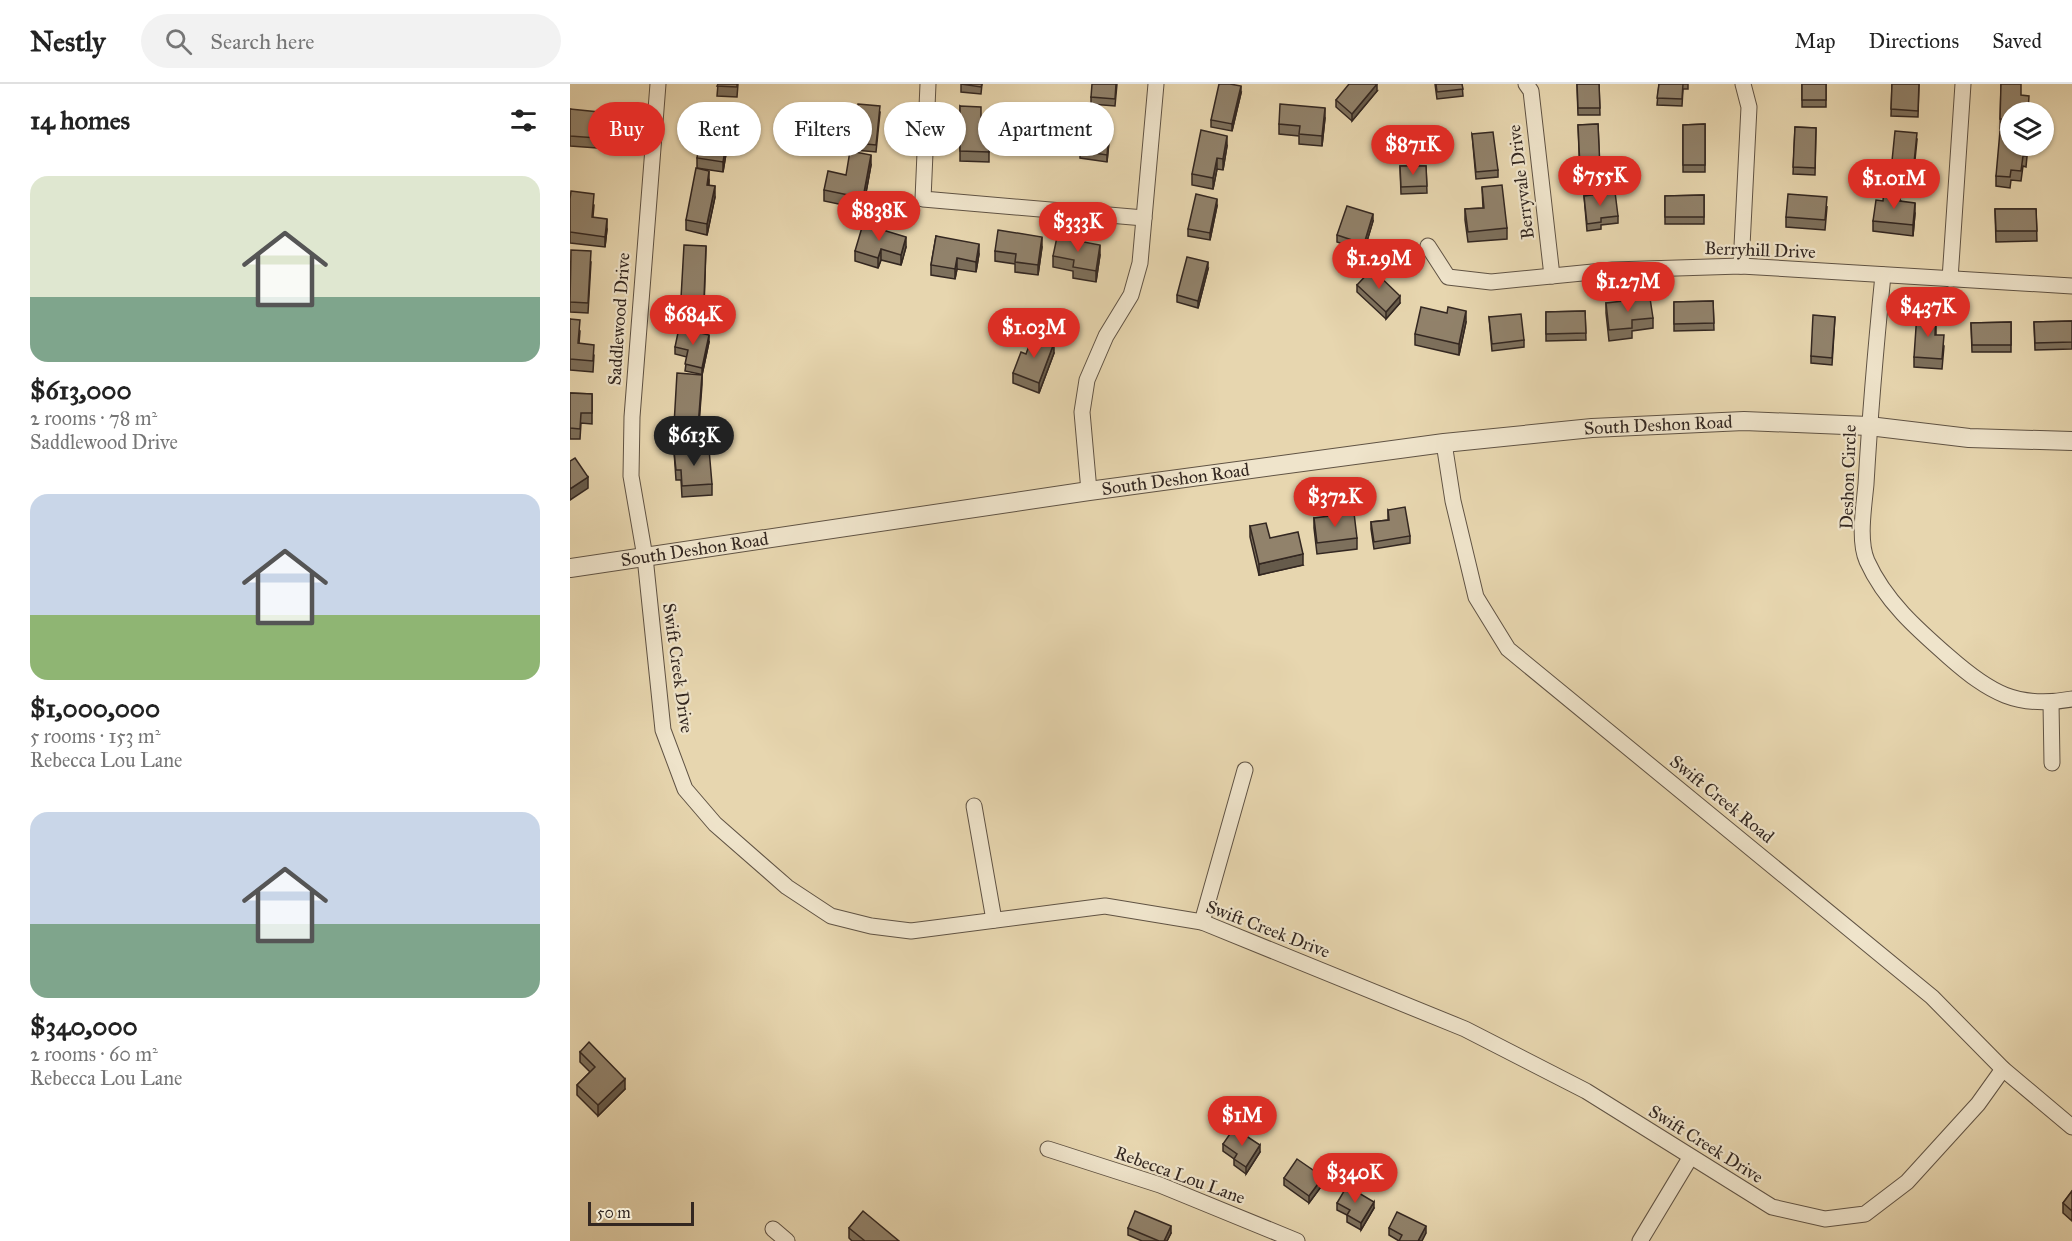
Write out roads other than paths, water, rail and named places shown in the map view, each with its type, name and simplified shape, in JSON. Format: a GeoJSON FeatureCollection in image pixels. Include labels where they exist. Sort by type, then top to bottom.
{"type":"FeatureCollection","features":[{"type":"Feature","properties":{"kind":"street","name":"Saddlewood Drive"},"geometry":{"type":"LineString","coordinates":[[645,557],[631,476],[632,417],[658,84]]}},
{"type":"Feature","properties":{"kind":"street"},"geometry":{"type":"LineString","coordinates":[[928,84],[922,199],[1144,218]]}},
{"type":"Feature","properties":{"kind":"street"},"geometry":{"type":"LineString","coordinates":[[1089,491],[1082,412],[1087,380],[1106,336],[1131,295],[1140,263],[1156,84]]}},
{"type":"Feature","properties":{"kind":"street","name":"Berryvale Drive"},"geometry":{"type":"LineString","coordinates":[[1526,84],[1531,92],[1552,276]]}},
{"type":"Feature","properties":{"kind":"street"},"geometry":{"type":"LineString","coordinates":[[1740,266],[1749,107],[1743,84]]}},
{"type":"Feature","properties":{"kind":"street"},"geometry":{"type":"LineString","coordinates":[[1950,279],[1963,84]]}},
{"type":"Feature","properties":{"kind":"street","name":"Berryhill Drive"},"geometry":{"type":"LineString","coordinates":[[1428,246],[1448,277],[1491,282],[1613,270],[1740,266],[2072,286]]}},
{"type":"Feature","properties":{"kind":"street","name":"Deshon Circle"},"geometry":{"type":"LineString","coordinates":[[1883,275],[1863,517],[1866,559],[1886,592],[1910,623],[1963,670],[2014,700],[2051,703],[2072,699]]}},
{"type":"Feature","properties":{"kind":"street","name":"South Deshon Road"},"geometry":{"type":"LineString","coordinates":[[570,568],[1089,491],[1444,443],[1592,428],[1732,422],[1869,426],[1969,438],[2072,441]]}},
{"type":"Feature","properties":{"kind":"street","name":"Swift Creek Road"},"geometry":{"type":"LineString","coordinates":[[1444,443],[1454,501],[1476,597],[1508,649],[1932,997],[2003,1069],[2072,1127]]}},
{"type":"Feature","properties":{"kind":"street","name":"Swift Creek Drive"},"geometry":{"type":"LineString","coordinates":[[645,557],[663,730],[685,789],[715,824],[787,887],[831,916],[871,926],[910,931],[1105,906],[1202,922],[1465,1029],[1586,1091],[1690,1158],[1772,1207],[1826,1219],[1864,1214],[1906,1182],[1978,1104],[2003,1069]]}},
{"type":"Feature","properties":{"kind":"street"},"geometry":{"type":"LineString","coordinates":[[2051,703],[2052,763]]}},
{"type":"Feature","properties":{"kind":"street"},"geometry":{"type":"LineString","coordinates":[[1202,922],[1245,770]]}},
{"type":"Feature","properties":{"kind":"street"},"geometry":{"type":"LineString","coordinates":[[974,806],[994,920]]}},
{"type":"Feature","properties":{"kind":"street","name":"Rebecca Lou Lane"},"geometry":{"type":"LineString","coordinates":[[1048,1149],[1160,1185],[1297,1241]]}},
{"type":"Feature","properties":{"kind":"street"},"geometry":{"type":"LineString","coordinates":[[1640,1241],[1690,1158]]}},
{"type":"Feature","properties":{"kind":"street"},"geometry":{"type":"LineString","coordinates":[[773,1229],[787,1241]]}}]}
